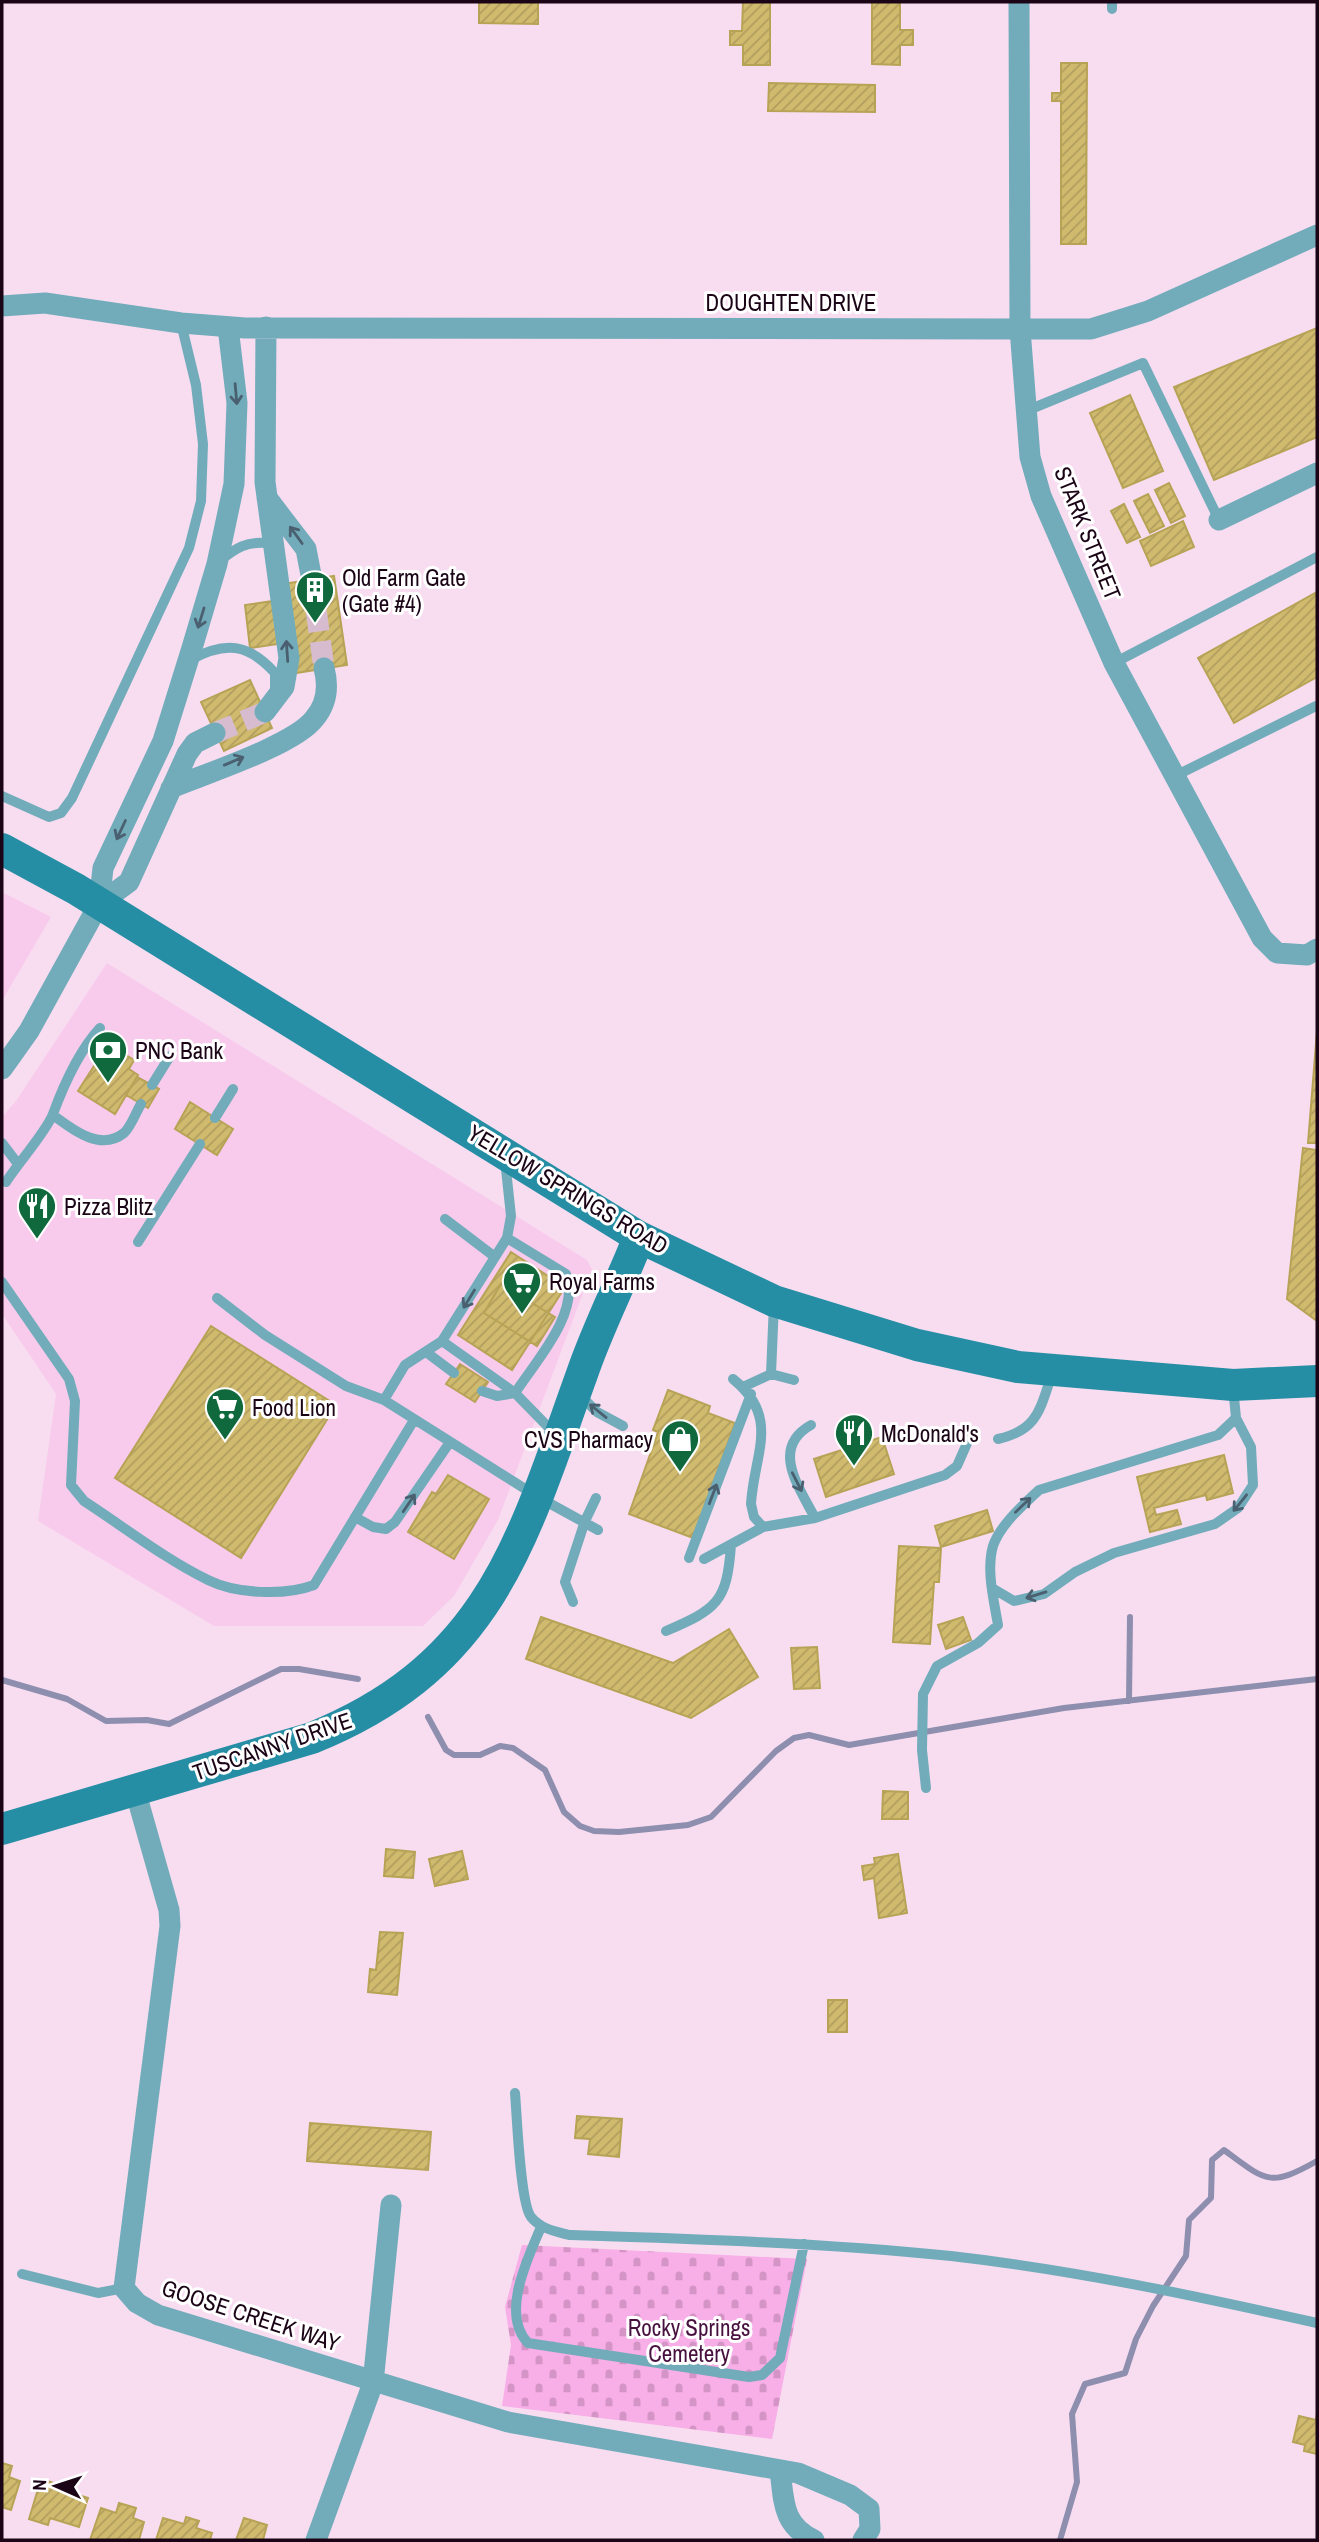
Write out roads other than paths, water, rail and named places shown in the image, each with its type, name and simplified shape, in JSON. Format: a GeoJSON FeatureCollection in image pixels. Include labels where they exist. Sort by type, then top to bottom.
{"type":"FeatureCollection","features":[{"type":"Feature","properties":{"kind":"main road","name":"YELLOW SPRINGS ROAD"},"geometry":{"type":"LineString","coordinates":[[2,849],[99,904],[504,1151],[639,1237],[774,1301],[917,1345],[1052,1372],[1233,1385],[1317,1381]]}},
{"type":"Feature","properties":{"kind":"main road","name":"TUSCANNY DRIVE"},"geometry":{"type":"LineString","coordinates":[[2,1829],[312,1738],[354,1721],[410,1683],[453,1645],[491,1594],[525,1532],[576,1390],[639,1237]]}},
{"type":"Feature","properties":{"kind":"street","name":"STARK STREET"},"geometry":{"type":"LineString","coordinates":[[1019,2],[1020,330],[1030,457],[1041,496],[1114,663],[1262,938],[1277,953],[1307,955],[1317,949]]}},
{"type":"Feature","properties":{"kind":"street","name":"DOUGHTEN DRIVE"},"geometry":{"type":"LineString","coordinates":[[2,306],[45,303],[181,323],[246,327],[1091,329],[1148,312],[1317,235]]}},
{"type":"Feature","properties":{"kind":"street"},"geometry":{"type":"LineString","coordinates":[[246,327],[263,422],[267,497],[289,658],[284,688],[270,706]]}},
{"type":"Feature","properties":{"kind":"street"},"geometry":{"type":"LineString","coordinates":[[2,1069],[29,1031],[99,904],[103,867],[163,741],[217,564],[234,484],[237,403],[246,327]]}},
{"type":"Feature","properties":{"kind":"street"},"geometry":{"type":"LineString","coordinates":[[1219,520],[1317,473]]}},
{"type":"Feature","properties":{"kind":"street"},"geometry":{"type":"LineString","coordinates":[[267,497],[306,549],[312,580]]}},
{"type":"Feature","properties":{"kind":"street"},"geometry":{"type":"LineString","coordinates":[[172,788],[291,737],[313,721],[326,699],[328,681],[324,668]]}},
{"type":"Feature","properties":{"kind":"street"},"geometry":{"type":"LineString","coordinates":[[99,904],[129,882],[187,754],[195,743],[215,733]]}},
{"type":"Feature","properties":{"kind":"street"},"geometry":{"type":"LineString","coordinates":[[124,2288],[170,1926],[169,1910],[135,1790]]}},
{"type":"Feature","properties":{"kind":"street"},"geometry":{"type":"LineString","coordinates":[[316,2540],[373,2383],[391,2205]]}},
{"type":"Feature","properties":{"kind":"street","name":"GOOSE CREEK WAY"},"geometry":{"type":"LineString","coordinates":[[124,2288],[137,2303],[158,2315],[373,2383],[508,2422],[798,2473],[850,2495],[869,2509],[870,2529],[863,2540]]}},
{"type":"Feature","properties":{"kind":"street"},"geometry":{"type":"LineString","coordinates":[[780,2470],[786,2512],[799,2533],[814,2540]]}},
{"type":"Feature","properties":{"kind":"lane"},"geometry":{"type":"LineString","coordinates":[[2,796],[49,817],[61,813],[72,798],[189,548],[201,501],[203,444],[196,386],[181,323]]}},
{"type":"Feature","properties":{"kind":"lane"},"geometry":{"type":"LineString","coordinates":[[1026,411],[1143,363],[1219,520]]}},
{"type":"Feature","properties":{"kind":"lane"},"geometry":{"type":"LineString","coordinates":[[217,564],[233,550],[252,542],[268,543],[274,550]]}},
{"type":"Feature","properties":{"kind":"lane"},"geometry":{"type":"LineString","coordinates":[[1114,663],[1317,557]]}},
{"type":"Feature","properties":{"kind":"lane"},"geometry":{"type":"LineString","coordinates":[[187,662],[212,648],[238,648],[260,656],[275,673],[270,706]]}},
{"type":"Feature","properties":{"kind":"lane"},"geometry":{"type":"LineString","coordinates":[[1175,776],[1316,706]]}},
{"type":"Feature","properties":{"kind":"lane"},"geometry":{"type":"LineString","coordinates":[[6,1182],[53,1115],[55,1101],[91,1038],[100,1028]]}},
{"type":"Feature","properties":{"kind":"lane"},"geometry":{"type":"LineString","coordinates":[[152,1085],[170,1055]]}},
{"type":"Feature","properties":{"kind":"lane"},"geometry":{"type":"LineString","coordinates":[[215,1118],[233,1089]]}},
{"type":"Feature","properties":{"kind":"lane"},"geometry":{"type":"LineString","coordinates":[[53,1115],[94,1140],[108,1139],[124,1133],[141,1104]]}},
{"type":"Feature","properties":{"kind":"lane"},"geometry":{"type":"LineString","coordinates":[[2,1143],[9,1148],[18,1164]]}},
{"type":"Feature","properties":{"kind":"lane"},"geometry":{"type":"LineString","coordinates":[[138,1242],[200,1144]]}},
{"type":"Feature","properties":{"kind":"lane"},"geometry":{"type":"LineString","coordinates":[[384,1400],[405,1365],[442,1341],[508,1238],[511,1216],[504,1151]]}},
{"type":"Feature","properties":{"kind":"lane"},"geometry":{"type":"LineString","coordinates":[[446,1219],[495,1257]]}},
{"type":"Feature","properties":{"kind":"lane"},"geometry":{"type":"LineString","coordinates":[[482,1391],[497,1396],[515,1393],[569,1310],[570,1284],[566,1274],[508,1238]]}},
{"type":"Feature","properties":{"kind":"lane"},"geometry":{"type":"LineString","coordinates":[[2,1282],[69,1379],[75,1401],[71,1485],[83,1501],[209,1581],[234,1588],[298,1591],[314,1585],[414,1420]]}},
{"type":"Feature","properties":{"kind":"lane"},"geometry":{"type":"LineString","coordinates":[[217,1298],[265,1335],[346,1386],[384,1400],[538,1497],[598,1530]]}},
{"type":"Feature","properties":{"kind":"lane"},"geometry":{"type":"LineString","coordinates":[[771,1374],[774,1301]]}},
{"type":"Feature","properties":{"kind":"lane"},"geometry":{"type":"LineString","coordinates":[[442,1341],[515,1393],[559,1438]]}},
{"type":"Feature","properties":{"kind":"lane"},"geometry":{"type":"LineString","coordinates":[[426,1352],[454,1373]]}},
{"type":"Feature","properties":{"kind":"lane"},"geometry":{"type":"LineString","coordinates":[[998,1439],[1018,1435],[1038,1417],[1052,1372]]}},
{"type":"Feature","properties":{"kind":"lane"},"geometry":{"type":"LineString","coordinates":[[689,1558],[747,1390],[771,1374],[794,1380]]}},
{"type":"Feature","properties":{"kind":"lane"},"geometry":{"type":"LineString","coordinates":[[733,1379],[747,1390],[762,1416],[751,1504],[754,1517],[763,1527]]}},
{"type":"Feature","properties":{"kind":"lane"},"geometry":{"type":"LineString","coordinates":[[992,1588],[1014,1601],[1044,1594],[1075,1572],[1114,1553],[1215,1524],[1238,1508],[1253,1485],[1251,1447],[1236,1418],[1233,1385]]}},
{"type":"Feature","properties":{"kind":"lane"},"geometry":{"type":"LineString","coordinates":[[576,1390],[597,1412],[623,1426]]}},
{"type":"Feature","properties":{"kind":"lane"},"geometry":{"type":"LineString","coordinates":[[926,1788],[922,1749],[923,1694],[937,1666],[978,1643],[998,1625],[992,1588],[993,1546],[1016,1511],[1039,1490],[1218,1434],[1236,1418]]}},
{"type":"Feature","properties":{"kind":"lane"},"geometry":{"type":"LineString","coordinates":[[811,1425],[795,1438],[789,1459],[790,1470],[815,1518]]}},
{"type":"Feature","properties":{"kind":"lane"},"geometry":{"type":"LineString","coordinates":[[704,1559],[763,1527],[815,1518],[945,1475],[957,1466],[972,1432]]}},
{"type":"Feature","properties":{"kind":"lane"},"geometry":{"type":"LineString","coordinates":[[355,1517],[373,1527],[386,1529],[396,1522],[450,1442]]}},
{"type":"Feature","properties":{"kind":"lane"},"geometry":{"type":"LineString","coordinates":[[573,1601],[565,1582],[584,1521],[596,1498]]}},
{"type":"Feature","properties":{"kind":"lane"},"geometry":{"type":"LineString","coordinates":[[666,1631],[701,1616],[722,1595],[729,1572],[731,1545]]}},
{"type":"Feature","properties":{"kind":"lane"},"geometry":{"type":"LineString","coordinates":[[515,2093],[528,2214],[541,2227],[569,2235],[804,2244],[953,2256],[1149,2286],[1317,2323]]}},
{"type":"Feature","properties":{"kind":"lane"},"geometry":{"type":"LineString","coordinates":[[541,2227],[517,2303],[520,2334],[528,2343],[749,2377],[762,2375],[780,2358],[804,2244]]}},
{"type":"Feature","properties":{"kind":"lane"},"geometry":{"type":"LineString","coordinates":[[22,2274],[97,2293],[124,2288]]}},
{"type":"Feature","properties":{"kind":"waterway"},"geometry":{"type":"LineString","coordinates":[[1129,1701],[1130,1617]]}},
{"type":"Feature","properties":{"kind":"waterway"},"geometry":{"type":"LineString","coordinates":[[2,1680],[67,1699],[106,1721],[147,1720],[169,1724],[281,1669],[299,1669],[358,1679]]}},
{"type":"Feature","properties":{"kind":"waterway"},"geometry":{"type":"LineString","coordinates":[[428,1717],[446,1750],[454,1755],[480,1755],[500,1746],[513,1748],[545,1770],[564,1812],[580,1826],[594,1831],[619,1832],[688,1825],[711,1817],[776,1751],[794,1738],[809,1735],[849,1745],[1064,1708],[1317,1679]]}},
{"type":"Feature","properties":{"kind":"waterway"},"geometry":{"type":"LineString","coordinates":[[1060,2540],[1077,2482],[1072,2414],[1085,2384],[1125,2373],[1136,2339],[1153,2306],[1186,2256],[1189,2220],[1211,2198],[1212,2160],[1224,2150],[1249,2169],[1278,2178],[1317,2161]]}},
{"type":"Feature","properties":{"kind":"tunnel"},"geometry":{"type":"LineString","coordinates":[[312,580],[324,668]]}},
{"type":"Feature","properties":{"kind":"tunnel"},"geometry":{"type":"LineString","coordinates":[[215,733],[265,712]]}},
{"type":"Feature","properties":{"kind":"place","name":"Old Farm Gate (Gate #4)"},"geometry":{"type":"Point","coordinates":[315,624]}},
{"type":"Feature","properties":{"kind":"place","name":"PNC Bank"},"geometry":{"type":"Point","coordinates":[108,1084]}},
{"type":"Feature","properties":{"kind":"place","name":"Pizza Blitz"},"geometry":{"type":"Point","coordinates":[37,1240]}},
{"type":"Feature","properties":{"kind":"place","name":"Royal Farms"},"geometry":{"type":"Point","coordinates":[522,1315]}},
{"type":"Feature","properties":{"kind":"place","name":"Food Lion"},"geometry":{"type":"Point","coordinates":[225,1441]}},
{"type":"Feature","properties":{"kind":"place","name":"McDonald's"},"geometry":{"type":"Point","coordinates":[854,1467]}},
{"type":"Feature","properties":{"kind":"place","name":"CVS Pharmacy"},"geometry":{"type":"Point","coordinates":[680,1473]}},
{"type":"Feature","properties":{"kind":"park label","name":"Rocky Springs Cemetery"},"geometry":{"type":"Point","coordinates":[689,2340]}}]}
